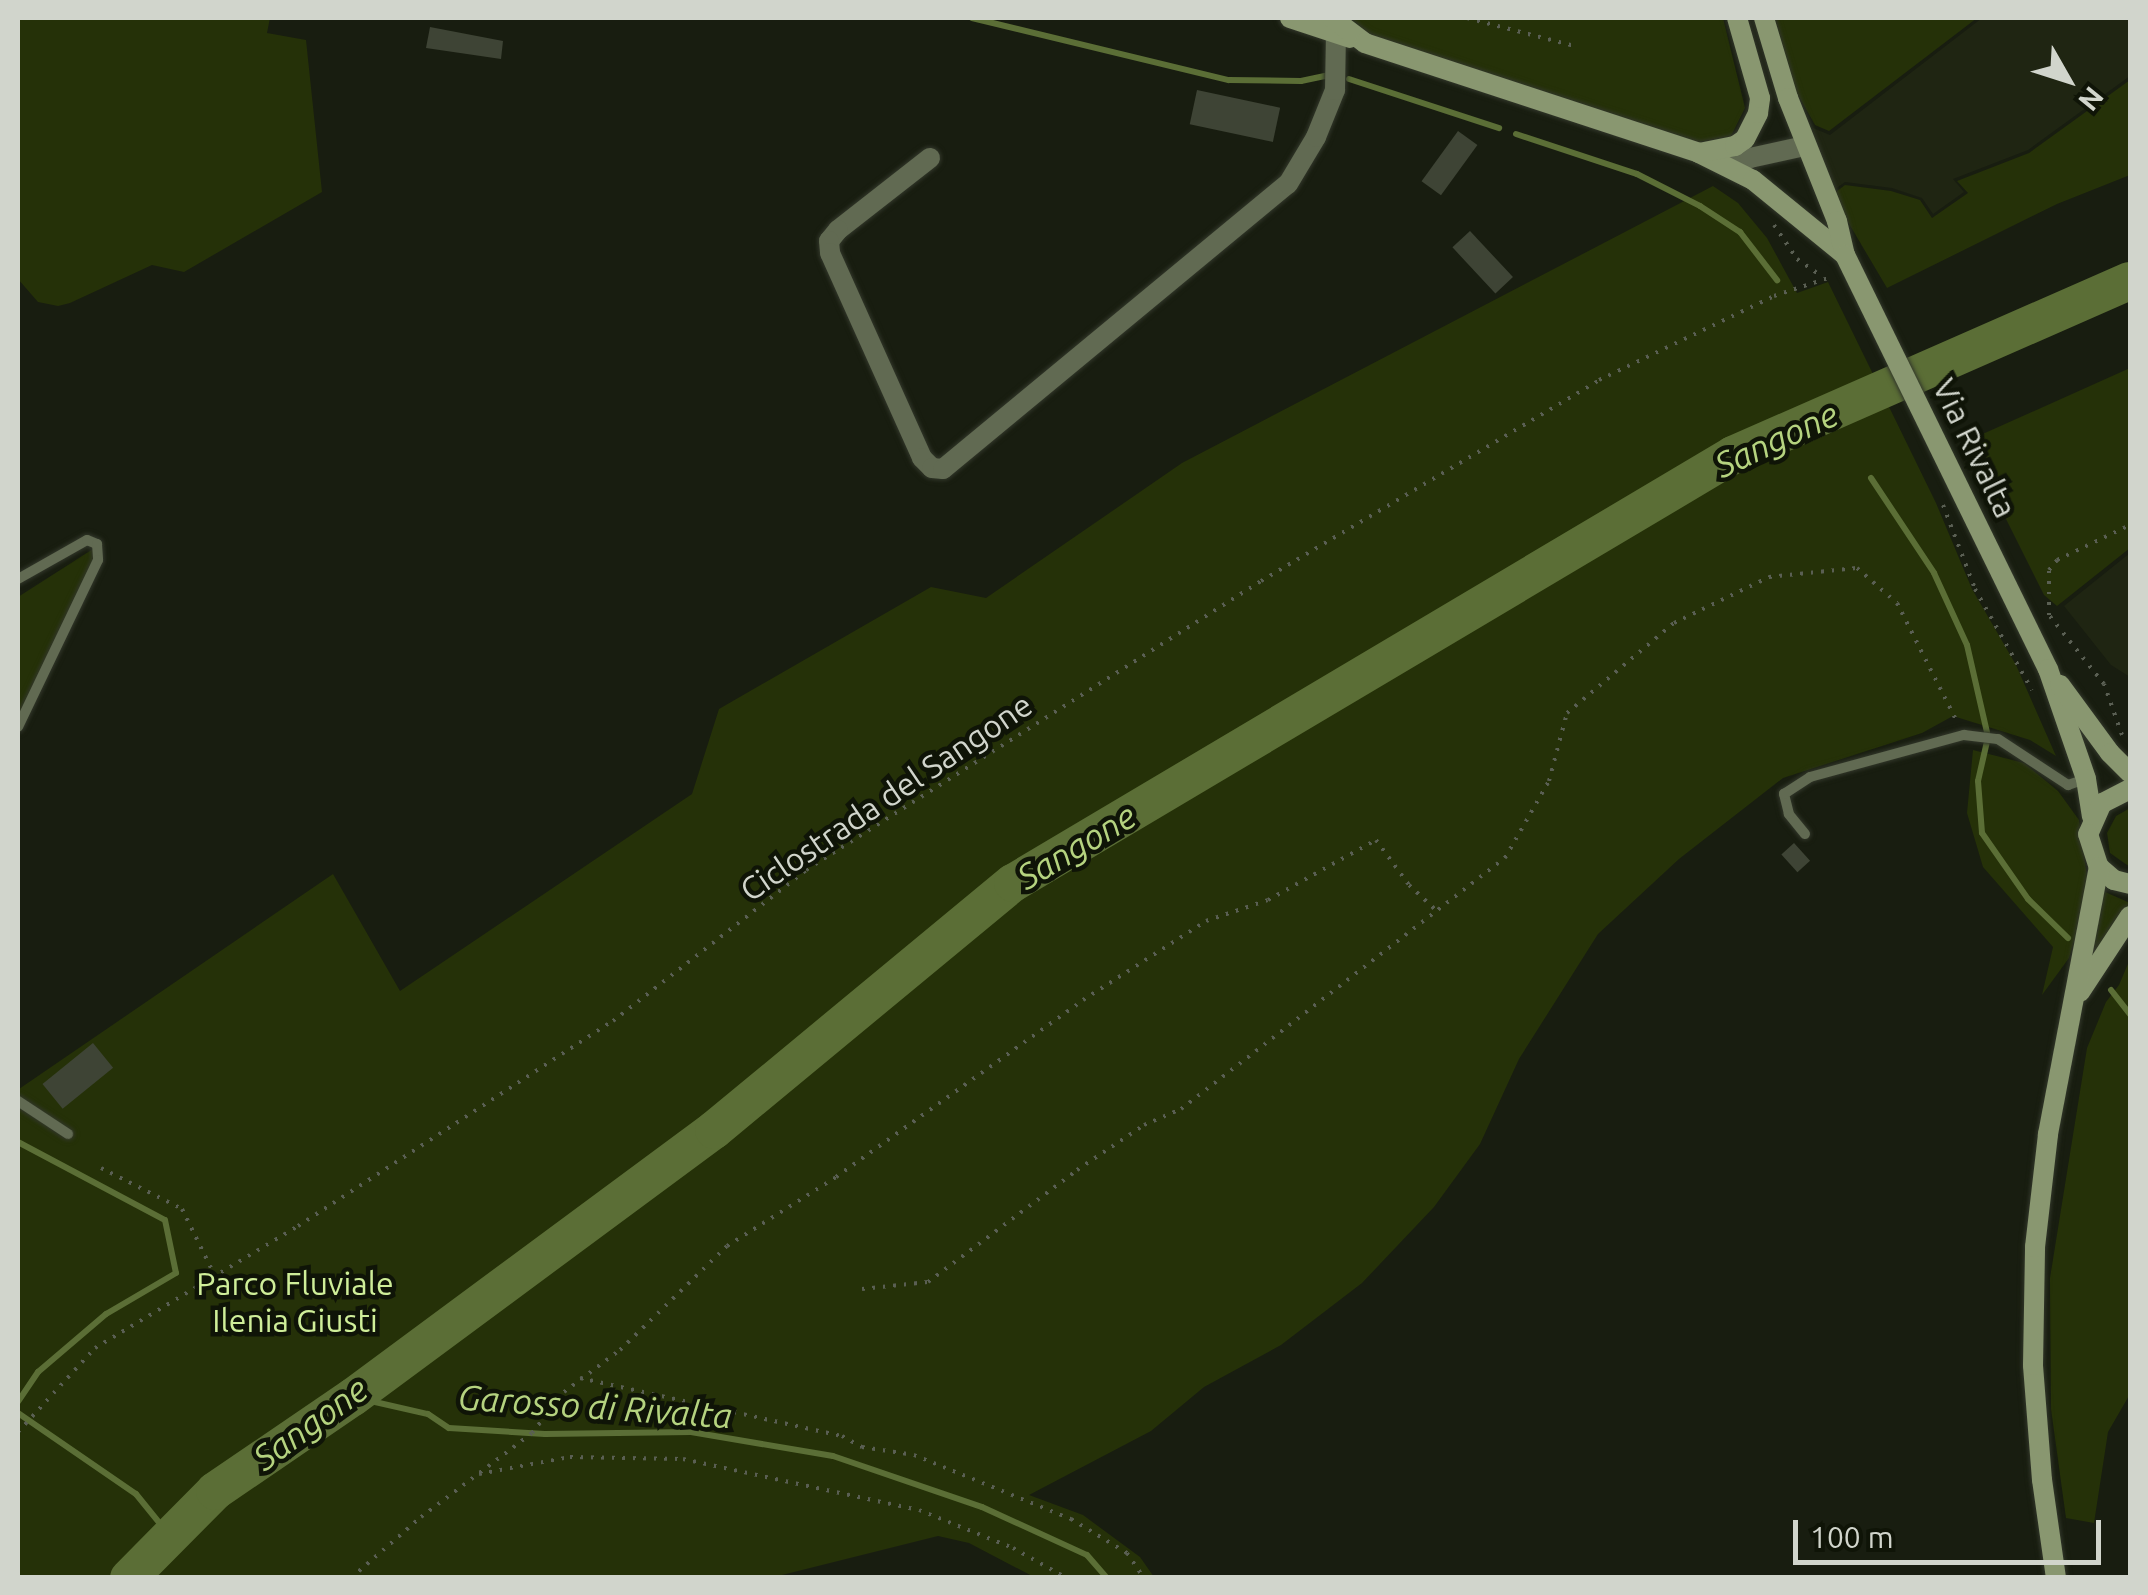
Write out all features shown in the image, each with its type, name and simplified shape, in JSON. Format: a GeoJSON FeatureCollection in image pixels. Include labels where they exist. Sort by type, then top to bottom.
{"type":"FeatureCollection","features":[{"type":"Feature","properties":{"kind":"main road"},"geometry":{"type":"LineString","coordinates":[[1290,18],[1334,26],[1365,43],[1699,153],[1753,180],[1845,255]]}},
{"type":"Feature","properties":{"kind":"main road"},"geometry":{"type":"LineString","coordinates":[[1699,153],[1736,146],[1745,139],[1758,113],[1760,98],[1737,18]]}},
{"type":"Feature","properties":{"kind":"main road"},"geometry":{"type":"LineString","coordinates":[[1764,18],[1845,255]]}},
{"type":"Feature","properties":{"kind":"main road","name":"Via Rivalta"},"geometry":{"type":"LineString","coordinates":[[1845,255],[2048,669],[2086,778],[2092,817],[2090,852],[2099,868],[2048,1134],[2035,1248],[2033,1365],[2042,1480],[2056,1578]]}},
{"type":"Feature","properties":{"kind":"main road","name":"Via Rivalta"},"geometry":{"type":"LineString","coordinates":[[2048,669],[2110,753],[2130,773]]}},
{"type":"Feature","properties":{"kind":"main road"},"geometry":{"type":"LineString","coordinates":[[2092,817],[2102,803],[2130,789]]}},
{"type":"Feature","properties":{"kind":"main road"},"geometry":{"type":"LineString","coordinates":[[2099,868],[2114,880],[2130,884]]}},
{"type":"Feature","properties":{"kind":"main road"},"geometry":{"type":"LineString","coordinates":[[2076,998],[2130,916]]}},
{"type":"Feature","properties":{"kind":"street"},"geometry":{"type":"LineString","coordinates":[[930,158],[838,230],[830,241],[830,253],[922,458],[932,468],[943,469],[1288,184],[1316,137],[1335,90],[1334,26]]}},
{"type":"Feature","properties":{"kind":"street"},"geometry":{"type":"LineString","coordinates":[[1699,153],[1750,158],[1806,146]]}},
{"type":"Feature","properties":{"kind":"lane"},"geometry":{"type":"LineString","coordinates":[[18,579],[87,540],[97,544],[98,560],[18,728]]}},
{"type":"Feature","properties":{"kind":"lane"},"geometry":{"type":"LineString","coordinates":[[1804,834],[1789,814],[1784,794],[1810,778],[1964,735],[1998,738],[2068,785],[2086,778]]}},
{"type":"Feature","properties":{"kind":"lane"},"geometry":{"type":"LineString","coordinates":[[18,1101],[68,1134]]}},
{"type":"Feature","properties":{"kind":"path"},"geometry":{"type":"LineString","coordinates":[[1467,18],[1578,47]]}},
{"type":"Feature","properties":{"kind":"path"},"geometry":{"type":"LineString","coordinates":[[1766,212],[1796,258],[1822,276]]}},
{"type":"Feature","properties":{"kind":"path","name":"Ciclostrada del Sangone"},"geometry":{"type":"LineString","coordinates":[[19,1431],[95,1348],[613,1022],[806,870],[1261,580],[1599,380],[1822,276],[1830,276]]}},
{"type":"Feature","properties":{"kind":"path"},"geometry":{"type":"LineString","coordinates":[[862,1289],[928,1282],[1077,1170],[1144,1125],[1181,1110],[1505,858],[1549,781],[1567,713],[1674,623],[1770,577],[1857,568],[1898,604],[1964,735]]}},
{"type":"Feature","properties":{"kind":"path"},"geometry":{"type":"LineString","coordinates":[[351,1578],[476,1474],[532,1433],[564,1392],[620,1350],[727,1246],[836,1178],[1083,1000],[1206,921],[1268,900],[1376,840],[1408,885],[1438,911]]}},
{"type":"Feature","properties":{"kind":"path"},"geometry":{"type":"LineString","coordinates":[[101,1168],[182,1209],[215,1276]]}},
{"type":"Feature","properties":{"kind":"path"},"geometry":{"type":"LineString","coordinates":[[580,1378],[842,1436],[862,1447],[914,1455],[1071,1519],[1127,1554],[1144,1578]]}},
{"type":"Feature","properties":{"kind":"path"},"geometry":{"type":"LineString","coordinates":[[476,1474],[570,1457],[684,1458],[920,1510],[1013,1548],[1067,1578]]}},
{"type":"Feature","properties":{"kind":"shaded area"},"geometry":{"type":"Polygon","coordinates":[[[1982,18],[2130,18],[2130,76],[2028,150],[1953,179],[1964,192],[1933,214],[1922,198],[1892,188],[1845,182],[1831,192],[1816,153],[1813,128],[1830,135],[1982,18]]]}},
{"type":"Feature","properties":{"kind":"shaded area"},"geometry":{"type":"Polygon","coordinates":[[[2130,553],[2130,677],[2111,665],[2064,606],[2130,553]]]}},
{"type":"Feature","properties":{"kind":"green space"},"geometry":{"type":"Polygon","coordinates":[[[18,18],[270,18],[267,33],[306,40],[322,192],[184,272],[152,265],[70,303],[58,306],[38,302],[18,279],[18,18]]]}},
{"type":"Feature","properties":{"kind":"green space"},"geometry":{"type":"Polygon","coordinates":[[[1350,18],[1723,18],[1745,108],[1731,136],[1699,142],[1370,34],[1350,18]]]}},
{"type":"Feature","properties":{"kind":"green space"},"geometry":{"type":"Polygon","coordinates":[[[1775,18],[1977,18],[1829,131],[1815,125],[1797,93],[1775,18]]]}},
{"type":"Feature","properties":{"kind":"green space"},"geometry":{"type":"Polygon","coordinates":[[[2130,80],[2130,175],[2057,204],[1887,288],[1832,195],[1845,185],[1891,191],[1920,200],[1932,218],[1968,193],[1957,181],[2029,153],[2130,80]]]}},
{"type":"Feature","properties":{"kind":"green space","name":"Parco Fluviale Ilenia Giusti"},"geometry":{"type":"Polygon","coordinates":[[[1713,186],[1738,203],[1767,238],[1797,293],[1828,282],[1936,503],[1972,589],[2016,665],[2056,756],[2030,740],[1953,716],[1922,733],[1783,778],[1679,859],[1598,934],[1519,1059],[1480,1144],[1434,1207],[1362,1283],[1281,1345],[1204,1387],[1151,1431],[1029,1495],[1083,1515],[1140,1557],[1154,1577],[1034,1577],[969,1543],[938,1536],[774,1577],[18,1578],[19,1089],[333,874],[400,991],[692,794],[719,709],[931,587],[986,598],[1182,463],[1713,186]]]}},
{"type":"Feature","properties":{"kind":"green space"},"geometry":{"type":"Polygon","coordinates":[[[2130,368],[2130,548],[2057,606],[2044,595],[1967,441],[2130,368]]]}},
{"type":"Feature","properties":{"kind":"green space"},"geometry":{"type":"Polygon","coordinates":[[[93,549],[97,561],[18,727],[18,597],[93,549]]]}},
{"type":"Feature","properties":{"kind":"green space"},"geometry":{"type":"Polygon","coordinates":[[[1973,750],[2024,763],[2058,791],[2079,820],[2089,891],[2069,958],[2042,995],[2053,947],[1983,867],[1967,813],[1973,750]]]}},
{"type":"Feature","properties":{"kind":"green space"},"geometry":{"type":"Polygon","coordinates":[[[2130,808],[2130,867],[2110,853],[2107,833],[2116,816],[2130,808]]]}},
{"type":"Feature","properties":{"kind":"green space"},"geometry":{"type":"Polygon","coordinates":[[[2103,891],[2130,903],[2086,977],[2103,891]]]}},
{"type":"Feature","properties":{"kind":"green space"},"geometry":{"type":"Polygon","coordinates":[[[2130,959],[2130,1394],[2108,1432],[2094,1523],[2066,1518],[2051,1409],[2050,1278],[2087,1048],[2130,959]]]}},
{"type":"Feature","properties":{"kind":"building"},"geometry":{"type":"Polygon","coordinates":[[[430,27],[503,41],[501,59],[426,48],[430,27]]]}},
{"type":"Feature","properties":{"kind":"building"},"geometry":{"type":"Polygon","coordinates":[[[1197,90],[1280,108],[1273,142],[1190,124],[1197,90]]]}},
{"type":"Feature","properties":{"kind":"building"},"geometry":{"type":"Polygon","coordinates":[[[1458,131],[1477,145],[1441,195],[1422,181],[1458,131]]]}},
{"type":"Feature","properties":{"kind":"building"},"geometry":{"type":"Polygon","coordinates":[[[1470,231],[1513,277],[1495,293],[1452,247],[1470,231]]]}},
{"type":"Feature","properties":{"kind":"building"},"geometry":{"type":"Polygon","coordinates":[[[1794,843],[1810,861],[1797,872],[1781,854],[1794,843]]]}},
{"type":"Feature","properties":{"kind":"building"},"geometry":{"type":"Polygon","coordinates":[[[93,1043],[113,1068],[63,1109],[42,1084],[93,1043]]]}},
{"type":"Feature","properties":{"kind":"waterway"},"geometry":{"type":"LineString","coordinates":[[972,18],[1229,80],[1301,81],[1329,75]]}},
{"type":"Feature","properties":{"kind":"waterway"},"geometry":{"type":"LineString","coordinates":[[1349,79],[1499,128]]}},
{"type":"Feature","properties":{"kind":"waterway"},"geometry":{"type":"LineString","coordinates":[[1516,134],[1637,174],[1700,206],[1740,232],[1777,280]]}},
{"type":"Feature","properties":{"kind":"waterway","name":"Sangone"},"geometry":{"type":"LineString","coordinates":[[129,1578],[215,1491],[353,1397],[714,1130],[1013,883],[1733,455],[2130,281]]}},
{"type":"Feature","properties":{"kind":"waterway"},"geometry":{"type":"LineString","coordinates":[[1871,478],[1934,573],[1967,645],[1988,737],[1978,781],[1982,833],[2028,899],[2068,938]]}},
{"type":"Feature","properties":{"kind":"waterway"},"geometry":{"type":"LineString","coordinates":[[2111,990],[2130,1014]]}},
{"type":"Feature","properties":{"kind":"waterway"},"geometry":{"type":"LineString","coordinates":[[18,1142],[165,1220],[176,1273],[106,1314],[38,1372],[18,1402]]}},
{"type":"Feature","properties":{"kind":"waterway","name":"Garosso di Rivalta"},"geometry":{"type":"LineString","coordinates":[[353,1397],[428,1414],[449,1428],[545,1434],[691,1432],[833,1456],[982,1507],[1087,1555],[1107,1578]]}},
{"type":"Feature","properties":{"kind":"waterway"},"geometry":{"type":"LineString","coordinates":[[18,1413],[136,1494],[170,1536]]}}]}
